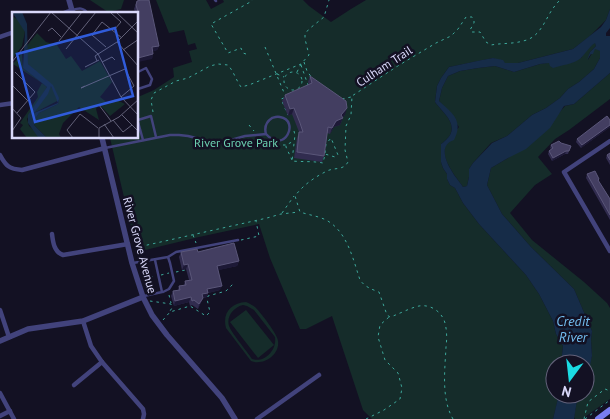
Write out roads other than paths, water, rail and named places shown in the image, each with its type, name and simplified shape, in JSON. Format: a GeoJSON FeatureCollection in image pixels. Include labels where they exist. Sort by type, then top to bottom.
{"type":"FeatureCollection","features":[{"type":"Feature","properties":{"kind":"main road"},"geometry":{"type":"LineString","coordinates":[[598,419],[610,410]]}},
{"type":"Feature","properties":{"kind":"street"},"geometry":{"type":"LineString","coordinates":[[68,0],[72,12]]}},
{"type":"Feature","properties":{"kind":"street"},"geometry":{"type":"LineString","coordinates":[[0,37],[12,33]]}},
{"type":"Feature","properties":{"kind":"street","name":"River Grove Avenue"},"geometry":{"type":"LineString","coordinates":[[102,139],[132,263],[144,299],[152,315],[222,398],[235,419]]}},
{"type":"Feature","properties":{"kind":"street"},"geometry":{"type":"LineString","coordinates":[[610,141],[564,172],[610,251]]}},
{"type":"Feature","properties":{"kind":"street"},"geometry":{"type":"LineString","coordinates":[[0,155],[8,167],[22,170],[105,148]]}},
{"type":"Feature","properties":{"kind":"street"},"geometry":{"type":"LineString","coordinates":[[52,234],[53,244],[57,252],[63,255],[128,244]]}},
{"type":"Feature","properties":{"kind":"street"},"geometry":{"type":"LineString","coordinates":[[0,340],[28,330],[83,322],[144,299]]}},
{"type":"Feature","properties":{"kind":"street"},"geometry":{"type":"LineString","coordinates":[[0,310],[9,336]]}},
{"type":"Feature","properties":{"kind":"street"},"geometry":{"type":"LineString","coordinates":[[83,322],[91,346],[102,362],[143,409],[143,419]]}},
{"type":"Feature","properties":{"kind":"street"},"geometry":{"type":"LineString","coordinates":[[74,385],[102,362]]}},
{"type":"Feature","properties":{"kind":"street"},"geometry":{"type":"LineString","coordinates":[[257,419],[319,375]]}},
{"type":"Feature","properties":{"kind":"street"},"geometry":{"type":"LineString","coordinates":[[0,393],[14,419]]}},
{"type":"Feature","properties":{"kind":"street"},"geometry":{"type":"LineString","coordinates":[[0,416],[10,411]]}},
{"type":"Feature","properties":{"kind":"lane"},"geometry":{"type":"LineString","coordinates":[[72,12],[83,8],[86,12]]}},
{"type":"Feature","properties":{"kind":"lane"},"geometry":{"type":"LineString","coordinates":[[139,72],[146,68],[152,79],[150,85],[139,89]]}},
{"type":"Feature","properties":{"kind":"lane"},"geometry":{"type":"LineString","coordinates":[[139,121],[151,116],[156,137]]}},
{"type":"Feature","properties":{"kind":"lane"},"geometry":{"type":"LineString","coordinates":[[280,117],[289,124],[290,130],[288,135],[280,141],[270,139],[266,134],[266,124],[272,118],[280,117]]}},
{"type":"Feature","properties":{"kind":"lane"},"geometry":{"type":"LineString","coordinates":[[139,125],[143,140]]}},
{"type":"Feature","properties":{"kind":"lane"},"geometry":{"type":"LineString","coordinates":[[105,148],[156,137],[179,135],[216,143],[245,136],[266,134]]}},
{"type":"Feature","properties":{"kind":"lane"},"geometry":{"type":"LineString","coordinates":[[132,263],[168,257],[176,252],[238,240]]}},
{"type":"Feature","properties":{"kind":"lane"},"geometry":{"type":"LineString","coordinates":[[144,299],[166,291],[172,286],[174,282],[168,257]]}},
{"type":"Feature","properties":{"kind":"lane"},"geometry":{"type":"LineString","coordinates":[[155,259],[162,292]]}},
{"type":"Feature","properties":{"kind":"water","name":"Credit River"},"geometry":{"type":"Polygon","coordinates":[[[610,9],[610,28],[606,36],[610,36],[610,73],[574,104],[564,106],[550,128],[526,149],[491,168],[487,185],[502,214],[531,247],[574,289],[592,331],[592,354],[562,354],[563,346],[539,294],[526,275],[479,224],[463,203],[455,188],[450,185],[441,162],[441,144],[450,135],[452,130],[450,121],[435,102],[437,86],[449,67],[493,58],[503,60],[505,63],[518,63],[573,49],[601,27],[610,9]],[[595,43],[578,60],[553,68],[549,63],[514,72],[495,66],[460,71],[448,76],[442,88],[439,101],[455,118],[458,127],[454,140],[448,143],[445,148],[445,154],[450,168],[463,187],[467,186],[469,169],[492,143],[507,136],[532,115],[560,98],[568,89],[594,69],[600,58],[600,51],[595,49],[587,60],[590,52],[596,46],[595,43]]]}},
{"type":"Feature","properties":{"kind":"water"},"geometry":{"type":"Polygon","coordinates":[[[557,404],[576,404],[574,419],[553,419],[557,404]]]}},
{"type":"Feature","properties":{"kind":"park label","name":"River Grove Park"},"geometry":{"type":"Point","coordinates":[236,142]}}]}
